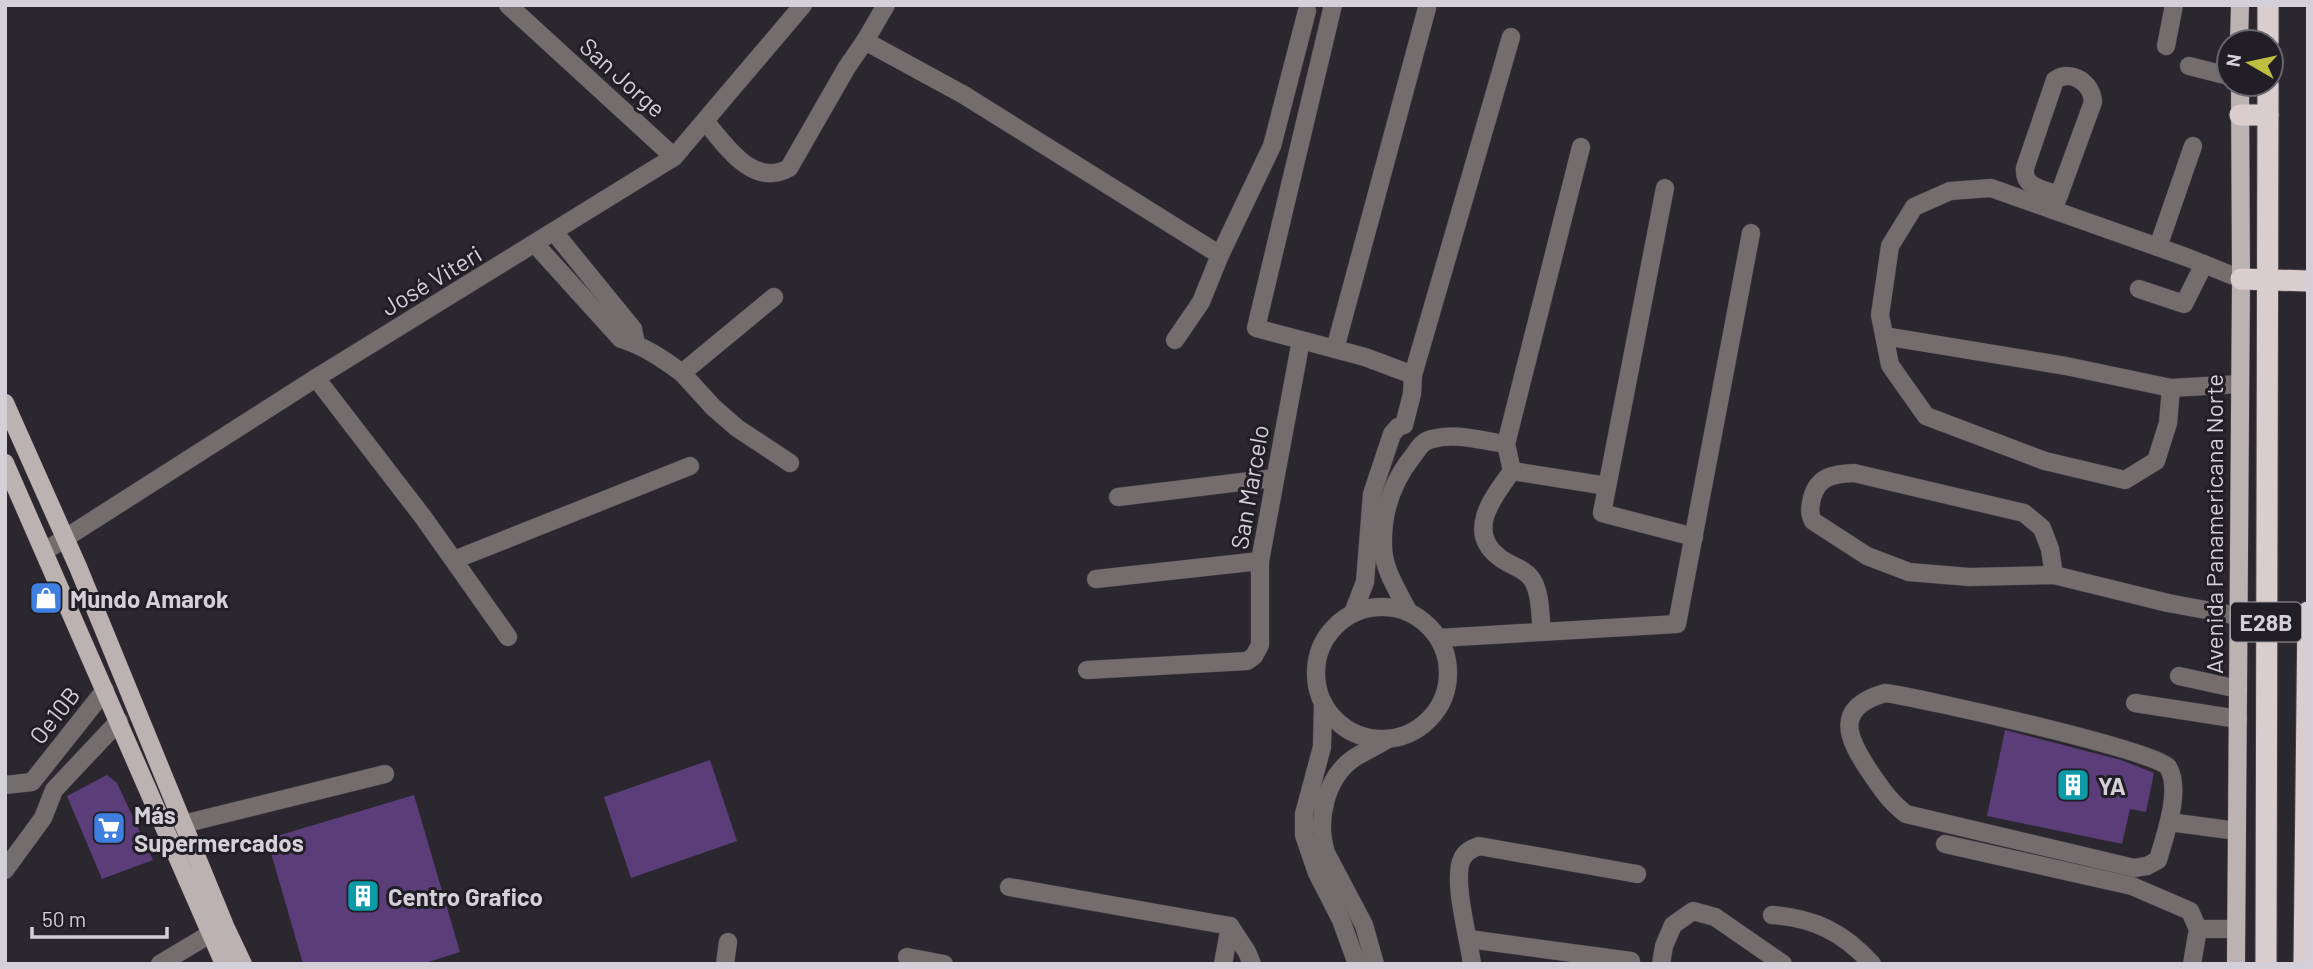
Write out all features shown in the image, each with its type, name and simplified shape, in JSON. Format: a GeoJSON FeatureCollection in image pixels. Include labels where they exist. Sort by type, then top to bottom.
{"type":"FeatureCollection","features":[{"type":"Feature","properties":{"kind":"highway"},"geometry":{"type":"LineString","coordinates":[[2268,28],[2269,5]]}},
{"type":"Feature","properties":{"kind":"highway","name":"E28B"},"geometry":{"type":"LineString","coordinates":[[2266,964],[2268,98]]}},
{"type":"Feature","properties":{"kind":"highway"},"geometry":{"type":"LineString","coordinates":[[2241,115],[2268,115]]}},
{"type":"Feature","properties":{"kind":"highway"},"geometry":{"type":"LineString","coordinates":[[2241,279],[2308,281]]}},
{"type":"Feature","properties":{"kind":"highway","name":"E28B"},"geometry":{"type":"LineString","coordinates":[[2304,964],[2308,612]]}},
{"type":"Feature","properties":{"kind":"main road"},"geometry":{"type":"LineString","coordinates":[[2239,28],[2240,5]]}},
{"type":"Feature","properties":{"kind":"main road","name":"Avenida Panamericana Norte"},"geometry":{"type":"LineString","coordinates":[[2236,964],[2240,98]]}},
{"type":"Feature","properties":{"kind":"main road"},"geometry":{"type":"LineString","coordinates":[[5,403],[243,964]]}},
{"type":"Feature","properties":{"kind":"main road"},"geometry":{"type":"LineString","coordinates":[[5,463],[224,964]]}},
{"type":"Feature","properties":{"kind":"street","name":"San Jorge"},"geometry":{"type":"LineString","coordinates":[[508,5],[674,157]]}},
{"type":"Feature","properties":{"kind":"street","name":"José Viteri"},"geometry":{"type":"LineString","coordinates":[[45,551],[316,378],[674,157],[803,5]]}},
{"type":"Feature","properties":{"kind":"street"},"geometry":{"type":"LineString","coordinates":[[705,121],[751,169],[777,175],[789,168],[886,5]]}},
{"type":"Feature","properties":{"kind":"street"},"geometry":{"type":"LineString","coordinates":[[1333,5],[1256,328],[1365,357],[1413,375]]}},
{"type":"Feature","properties":{"kind":"street"},"geometry":{"type":"LineString","coordinates":[[2165,46],[2174,5]]}},
{"type":"Feature","properties":{"kind":"street"},"geometry":{"type":"LineString","coordinates":[[1335,349],[1427,8]]}},
{"type":"Feature","properties":{"kind":"street"},"geometry":{"type":"LineString","coordinates":[[1175,340],[1201,302],[1220,255],[1272,146],[1307,11]]}},
{"type":"Feature","properties":{"kind":"street"},"geometry":{"type":"LineString","coordinates":[[1353,613],[1365,582],[1372,494],[1392,434],[1404,425],[1412,394],[1413,375],[1511,37]]}},
{"type":"Feature","properties":{"kind":"street"},"geometry":{"type":"LineString","coordinates":[[865,41],[964,95],[1220,255]]}},
{"type":"Feature","properties":{"kind":"street"},"geometry":{"type":"LineString","coordinates":[[2189,66],[2215,72]]}},
{"type":"Feature","properties":{"kind":"street"},"geometry":{"type":"LineString","coordinates":[[2069,75],[2088,85],[2093,102],[2056,203],[2029,184],[2024,176],[2055,80],[2069,75]]}},
{"type":"Feature","properties":{"kind":"street"},"geometry":{"type":"LineString","coordinates":[[2158,247],[2193,146]]}},
{"type":"Feature","properties":{"kind":"street"},"geometry":{"type":"LineString","coordinates":[[1542,632],[1536,588],[1531,576],[1497,556],[1485,538],[1484,524],[1487,506],[1512,471],[1506,444],[1581,147]]}},
{"type":"Feature","properties":{"kind":"street"},"geometry":{"type":"LineString","coordinates":[[1664,188],[1602,513],[1694,537]]}},
{"type":"Feature","properties":{"kind":"street"},"geometry":{"type":"LineString","coordinates":[[2171,388],[2168,423],[2156,461],[2124,480],[2045,461],[1926,416],[1890,365],[1880,315],[1890,246],[1914,207],[1950,191],[1991,188],[2056,203],[2241,279]]}},
{"type":"Feature","properties":{"kind":"street"},"geometry":{"type":"LineString","coordinates":[[554,232],[633,329],[636,344]]}},
{"type":"Feature","properties":{"kind":"street"},"geometry":{"type":"LineString","coordinates":[[1439,638],[1677,624],[1751,233]]}},
{"type":"Feature","properties":{"kind":"street"},"geometry":{"type":"LineString","coordinates":[[535,244],[621,339],[636,344],[682,373],[713,407],[737,428],[790,463]]}},
{"type":"Feature","properties":{"kind":"street"},"geometry":{"type":"LineString","coordinates":[[2139,289],[2184,304],[2204,264]]}},
{"type":"Feature","properties":{"kind":"street"},"geometry":{"type":"LineString","coordinates":[[682,373],[774,297]]}},
{"type":"Feature","properties":{"kind":"street"},"geometry":{"type":"LineString","coordinates":[[1884,336],[2066,366],[2171,388],[2240,384]]}},
{"type":"Feature","properties":{"kind":"street","name":"San Marcelo"},"geometry":{"type":"LineString","coordinates":[[1087,670],[1247,661],[1254,656],[1260,645],[1260,561],[1301,340]]}},
{"type":"Feature","properties":{"kind":"street"},"geometry":{"type":"LineString","coordinates":[[316,378],[454,560],[508,637]]}},
{"type":"Feature","properties":{"kind":"street"},"geometry":{"type":"LineString","coordinates":[[1404,425],[1418,435],[1420,444]]}},
{"type":"Feature","properties":{"kind":"street"},"geometry":{"type":"LineString","coordinates":[[1408,611],[1388,571],[1382,547],[1389,497],[1401,470],[1420,444],[1434,438],[1471,437],[1482,442],[1506,444]]}},
{"type":"Feature","properties":{"kind":"street"},"geometry":{"type":"LineString","coordinates":[[454,560],[690,466]]}},
{"type":"Feature","properties":{"kind":"street"},"geometry":{"type":"LineString","coordinates":[[1512,471],[1607,486]]}},
{"type":"Feature","properties":{"kind":"street"},"geometry":{"type":"LineString","coordinates":[[2054,575],[2050,549],[2042,528],[2024,513],[1854,473],[1826,477],[1819,482],[1814,492],[1810,514],[1813,521],[1867,556],[1909,572],[1969,577],[2054,575],[2168,603],[2238,616]]}},
{"type":"Feature","properties":{"kind":"street"},"geometry":{"type":"LineString","coordinates":[[1118,496],[1274,478]]}},
{"type":"Feature","properties":{"kind":"street"},"geometry":{"type":"LineString","coordinates":[[1097,579],[1260,561]]}},
{"type":"Feature","properties":{"kind":"street"},"geometry":{"type":"LineString","coordinates":[[1357,964],[1341,920],[1317,873],[1304,835],[1304,814],[1322,747],[1323,703],[1317,683],[1317,662],[1323,642],[1336,626],[1353,613],[1381,607],[1408,611],[1426,622],[1439,638],[1447,659],[1448,682],[1441,703],[1428,721],[1410,734],[1388,739],[1352,759],[1335,777],[1324,807],[1322,841],[1359,914],[1376,964]]}},
{"type":"Feature","properties":{"kind":"street"},"geometry":{"type":"LineString","coordinates":[[2179,677],[2238,689]]}},
{"type":"Feature","properties":{"kind":"street","name":"Oe10B"},"geometry":{"type":"LineString","coordinates":[[5,785],[32,782],[105,690]]}},
{"type":"Feature","properties":{"kind":"street"},"geometry":{"type":"LineString","coordinates":[[1885,693],[1923,699],[2147,755],[2165,762],[2172,777],[2174,789],[2169,822],[2158,860],[2147,866],[2134,868],[1906,814],[1895,806],[1883,791],[1853,747],[1849,732],[1850,721],[1860,704],[1870,697],[1885,693]]}},
{"type":"Feature","properties":{"kind":"street"},"geometry":{"type":"LineString","coordinates":[[1323,703],[1335,720],[1359,736],[1388,739]]}},
{"type":"Feature","properties":{"kind":"street"},"geometry":{"type":"LineString","coordinates":[[2135,703],[2238,719]]}},
{"type":"Feature","properties":{"kind":"street"},"geometry":{"type":"LineString","coordinates":[[5,870],[43,818],[54,790],[118,721]]}},
{"type":"Feature","properties":{"kind":"street"},"geometry":{"type":"LineString","coordinates":[[183,824],[385,774]]}},
{"type":"Feature","properties":{"kind":"street"},"geometry":{"type":"LineString","coordinates":[[2169,822],[2237,831]]}},
{"type":"Feature","properties":{"kind":"street"},"geometry":{"type":"LineString","coordinates":[[1945,844],[2132,886],[2190,911],[2199,929],[2192,964]]}},
{"type":"Feature","properties":{"kind":"street"},"geometry":{"type":"LineString","coordinates":[[1472,964],[1459,889],[1461,861],[1468,851],[1479,846],[1637,874]]}},
{"type":"Feature","properties":{"kind":"street"},"geometry":{"type":"LineString","coordinates":[[1009,887],[1230,926],[1252,964]]}},
{"type":"Feature","properties":{"kind":"street"},"geometry":{"type":"LineString","coordinates":[[1661,964],[1664,946],[1673,925],[1693,911],[1715,916],[1783,964]]}},
{"type":"Feature","properties":{"kind":"street"},"geometry":{"type":"LineString","coordinates":[[1341,920],[1359,914]]}},
{"type":"Feature","properties":{"kind":"street"},"geometry":{"type":"LineString","coordinates":[[1772,915],[1828,927],[1860,950],[1872,964]]}},
{"type":"Feature","properties":{"kind":"street"},"geometry":{"type":"LineString","coordinates":[[1223,964],[1230,926]]}},
{"type":"Feature","properties":{"kind":"street"},"geometry":{"type":"LineString","coordinates":[[2199,929],[2236,929]]}},
{"type":"Feature","properties":{"kind":"street"},"geometry":{"type":"LineString","coordinates":[[160,964],[210,934]]}},
{"type":"Feature","properties":{"kind":"street"},"geometry":{"type":"LineString","coordinates":[[1469,939],[1631,961]]}},
{"type":"Feature","properties":{"kind":"street"},"geometry":{"type":"LineString","coordinates":[[725,964],[728,942]]}},
{"type":"Feature","properties":{"kind":"street"},"geometry":{"type":"LineString","coordinates":[[908,957],[944,964]]}},
{"type":"Feature","properties":{"kind":"building","name":"YA"},"geometry":{"type":"Polygon","coordinates":[[[2005,730],[2121,760],[2154,773],[2146,812],[2130,809],[2122,844],[1987,816],[2005,730]]]}},
{"type":"Feature","properties":{"kind":"building"},"geometry":{"type":"Polygon","coordinates":[[[710,760],[737,841],[631,878],[604,797],[710,760]]]}},
{"type":"Feature","properties":{"kind":"building","name":"Más Supermercados"},"geometry":{"type":"Polygon","coordinates":[[[107,775],[117,783],[153,860],[102,879],[67,796],[107,775]]]}},
{"type":"Feature","properties":{"kind":"building","name":"Centro Grafico"},"geometry":{"type":"Polygon","coordinates":[[[414,795],[460,952],[422,964],[303,964],[267,839],[414,795]]]}},
{"type":"Feature","properties":{"kind":"place","name":"Mundo Amarok"},"geometry":{"type":"Point","coordinates":[46,598]}},
{"type":"Feature","properties":{"kind":"place","name":"YA"},"geometry":{"type":"Point","coordinates":[2073,785]}},
{"type":"Feature","properties":{"kind":"place","name":"Más Supermercados"},"geometry":{"type":"Point","coordinates":[109,828]}},
{"type":"Feature","properties":{"kind":"place","name":"Centro Grafico"},"geometry":{"type":"Point","coordinates":[363,896]}}]}
